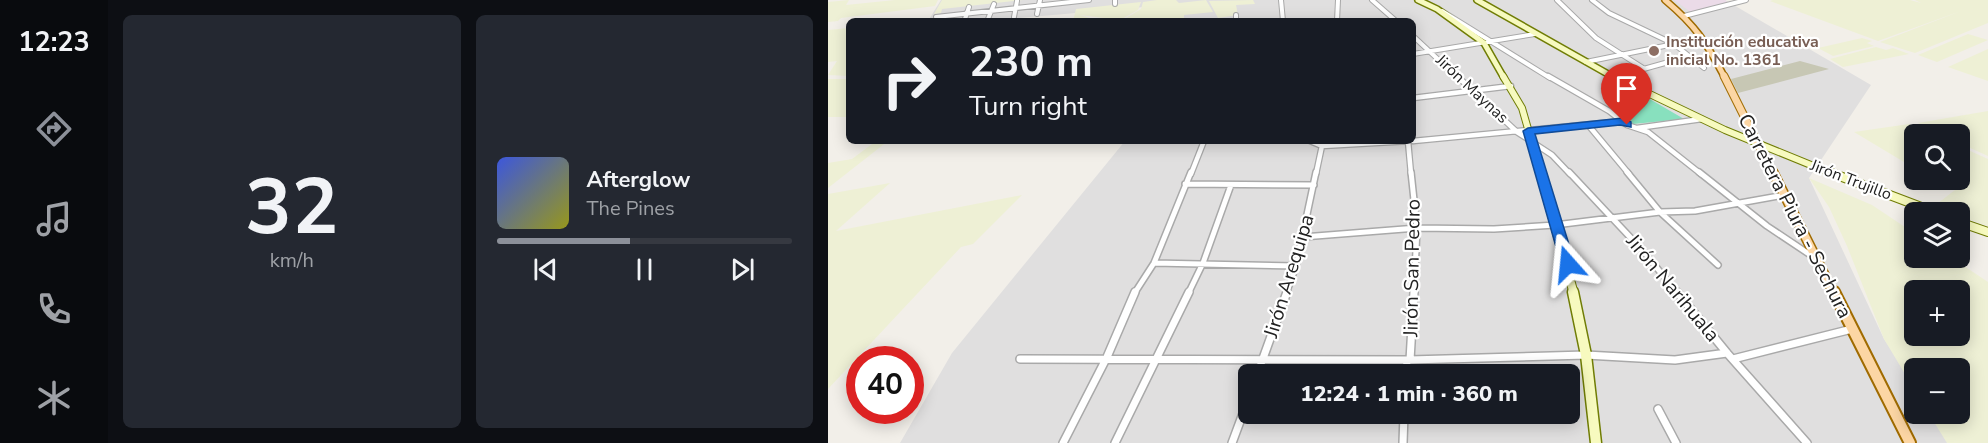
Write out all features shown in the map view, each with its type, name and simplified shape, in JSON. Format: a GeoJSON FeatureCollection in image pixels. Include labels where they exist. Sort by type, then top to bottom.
{"type":"FeatureCollection","features":[{"type":"Feature","properties":{"kind":"main road","name":"Carretera Piura - Sechura"},"geometry":{"type":"LineString","coordinates":[[1665,0],[1684,16],[1706,41],[1910,443]]}},
{"type":"Feature","properties":{"kind":"street"},"geometry":{"type":"LineString","coordinates":[[1037,14],[1040,0]]}},
{"type":"Feature","properties":{"kind":"street"},"geometry":{"type":"LineString","coordinates":[[939,18],[1087,0],[1085,9]]}},
{"type":"Feature","properties":{"kind":"street"},"geometry":{"type":"LineString","coordinates":[[1281,0],[1283,18]]}},
{"type":"Feature","properties":{"kind":"street"},"geometry":{"type":"LineString","coordinates":[[1337,18],[1338,0]]}},
{"type":"Feature","properties":{"kind":"street"},"geometry":{"type":"LineString","coordinates":[[1372,0],[1393,18]]}},
{"type":"Feature","properties":{"kind":"street"},"geometry":{"type":"LineString","coordinates":[[1418,0],[1437,9],[1488,42],[1635,128],[1653,136],[1767,226],[1816,259]]}},
{"type":"Feature","properties":{"kind":"street","name":"Jirón Trujillo"},"geometry":{"type":"LineString","coordinates":[[1477,0],[1614,77],[1702,119],[1760,145],[1908,202]]}},
{"type":"Feature","properties":{"kind":"street"},"geometry":{"type":"LineString","coordinates":[[1557,0],[1596,38],[1643,68]]}},
{"type":"Feature","properties":{"kind":"street"},"geometry":{"type":"LineString","coordinates":[[1592,0],[1607,12],[1674,44],[1704,68]]}},
{"type":"Feature","properties":{"kind":"street"},"geometry":{"type":"LineString","coordinates":[[1684,16],[1746,0]]}},
{"type":"Feature","properties":{"kind":"street"},"geometry":{"type":"LineString","coordinates":[[1014,17],[1017,1]]}},
{"type":"Feature","properties":{"kind":"street"},"geometry":{"type":"LineString","coordinates":[[1061,10],[1063,2]]}},
{"type":"Feature","properties":{"kind":"street"},"geometry":{"type":"LineString","coordinates":[[988,18],[994,4]]}},
{"type":"Feature","properties":{"kind":"street"},"geometry":{"type":"LineString","coordinates":[[965,18],[969,7]]}},
{"type":"Feature","properties":{"kind":"street"},"geometry":{"type":"LineString","coordinates":[[1416,54],[1535,34]]}},
{"type":"Feature","properties":{"kind":"street","name":"Jirón Maynas"},"geometry":{"type":"LineString","coordinates":[[1416,38],[1517,132],[1531,142]]}},
{"type":"Feature","properties":{"kind":"street"},"geometry":{"type":"LineString","coordinates":[[1488,42],[1522,108],[1568,264],[1586,355],[1596,443]]}},
{"type":"Feature","properties":{"kind":"street"},"geometry":{"type":"LineString","coordinates":[[1586,62],[1674,44]]}},
{"type":"Feature","properties":{"kind":"street"},"geometry":{"type":"LineString","coordinates":[[1614,77],[1690,56]]}},
{"type":"Feature","properties":{"kind":"street"},"geometry":{"type":"LineString","coordinates":[[1416,98],[1511,86]]}},
{"type":"Feature","properties":{"kind":"street"},"geometry":{"type":"LineString","coordinates":[[1635,128],[1702,119]]}},
{"type":"Feature","properties":{"kind":"street"},"geometry":{"type":"LineString","coordinates":[[1416,140],[1623,121]]}},
{"type":"Feature","properties":{"kind":"street"},"geometry":{"type":"LineString","coordinates":[[1589,126],[1660,212],[1718,265]]}},
{"type":"Feature","properties":{"kind":"street","name":"Jirón Narihuala"},"geometry":{"type":"LineString","coordinates":[[1531,142],[1552,155],[1644,252],[1730,356],[1807,443]]}},
{"type":"Feature","properties":{"kind":"street"},"geometry":{"type":"LineString","coordinates":[[1063,443],[1107,357],[1137,290],[1154,263],[1169,232],[1185,184],[1203,144]]}},
{"type":"Feature","properties":{"kind":"street","name":"Jirón Arequipa"},"geometry":{"type":"LineString","coordinates":[[1261,364],[1296,266],[1323,144]]}},
{"type":"Feature","properties":{"kind":"street","name":"Jirón San Pedro"},"geometry":{"type":"LineString","coordinates":[[1407,364],[1417,228],[1410,144]]}},
{"type":"Feature","properties":{"kind":"street"},"geometry":{"type":"LineString","coordinates":[[1185,184],[1314,185]]}},
{"type":"Feature","properties":{"kind":"street"},"geometry":{"type":"LineString","coordinates":[[1115,443],[1203,263],[1231,185]]}},
{"type":"Feature","properties":{"kind":"street"},"geometry":{"type":"LineString","coordinates":[[1303,237],[1417,228],[1494,229],[1555,225],[1660,212],[1695,211],[1785,195]]}},
{"type":"Feature","properties":{"kind":"street"},"geometry":{"type":"LineString","coordinates":[[1970,226],[1988,232]]}},
{"type":"Feature","properties":{"kind":"street"},"geometry":{"type":"LineString","coordinates":[[1154,263],[1296,266]]}},
{"type":"Feature","properties":{"kind":"street"},"geometry":{"type":"LineString","coordinates":[[1020,358],[1408,360],[1586,355],[1675,360],[1730,356],[1852,329]]}},
{"type":"Feature","properties":{"kind":"street"},"geometry":{"type":"LineString","coordinates":[[1658,409],[1676,443]]}},
{"type":"Feature","properties":{"kind":"street"},"geometry":{"type":"LineString","coordinates":[[1232,443],[1239,424]]}},
{"type":"Feature","properties":{"kind":"street"},"geometry":{"type":"LineString","coordinates":[[1403,443],[1404,424]]}},
{"type":"Feature","properties":{"kind":"shaded area"},"geometry":{"type":"Polygon","coordinates":[[[849,0],[846,5],[895,0],[938,0],[935,6],[841,18],[838,21],[828,22],[828,2],[849,0]]]}},
{"type":"Feature","properties":{"kind":"shaded area"},"geometry":{"type":"Polygon","coordinates":[[[941,0],[1725,0],[1871,85],[1809,178],[1884,339],[1904,369],[1904,424],[1941,424],[1953,443],[900,443],[911,424],[924,424],[924,401],[952,353],[1123,144],[1416,144],[1416,18],[1166,18],[1167,5],[1019,18],[930,18],[941,0]]]}},
{"type":"Feature","properties":{"kind":"shaded area"},"geometry":{"type":"Polygon","coordinates":[[[942,0],[1023,0],[942,9],[941,13],[934,14],[942,0]]]}},
{"type":"Feature","properties":{"kind":"shaded area"},"geometry":{"type":"Polygon","coordinates":[[[1176,0],[1179,3],[1206,0],[1213,12],[1184,15],[1184,18],[1126,18],[1141,9],[1143,2],[1176,0]]]}},
{"type":"Feature","properties":{"kind":"shaded area"},"geometry":{"type":"Polygon","coordinates":[[[1253,0],[1255,4],[1236,5],[1238,15],[1218,18],[1209,1],[1253,0]]]}},
{"type":"Feature","properties":{"kind":"shaded area"},"geometry":{"type":"Polygon","coordinates":[[[1674,0],[1725,0],[1729,3],[1692,13],[1674,0]]]}},
{"type":"Feature","properties":{"kind":"shaded area"},"geometry":{"type":"Polygon","coordinates":[[[1910,0],[1921,3],[1915,0],[1988,0],[1988,23],[1915,53],[1880,42],[1961,11],[1878,41],[1770,1],[1910,0]]]}},
{"type":"Feature","properties":{"kind":"shaded area"},"geometry":{"type":"Polygon","coordinates":[[[1141,2],[1138,10],[1124,18],[1080,15],[1090,18],[1074,18],[1076,9],[1141,2]]]}},
{"type":"Feature","properties":{"kind":"shaded area"},"geometry":{"type":"Polygon","coordinates":[[[846,28],[846,76],[828,75],[837,61],[828,62],[828,30],[846,28]]]}},
{"type":"Feature","properties":{"kind":"shaded area"},"geometry":{"type":"Polygon","coordinates":[[[1968,34],[1988,40],[1937,62],[1918,55],[1968,34]]]}},
{"type":"Feature","properties":{"kind":"shaded area"},"geometry":{"type":"Polygon","coordinates":[[[1862,38],[1872,41],[1867,43],[1874,46],[1833,56],[1818,48],[1862,38]]]}},
{"type":"Feature","properties":{"kind":"shaded area"},"geometry":{"type":"Polygon","coordinates":[[[1876,47],[1886,50],[1893,48],[1909,54],[1843,67],[1830,59],[1876,47]]]}},
{"type":"Feature","properties":{"kind":"shaded area"},"geometry":{"type":"Polygon","coordinates":[[[1988,49],[1988,81],[1948,67],[1988,49]]]}},
{"type":"Feature","properties":{"kind":"shaded area"},"geometry":{"type":"Polygon","coordinates":[[[1800,61],[1829,69],[1738,93],[1731,79],[1800,61]]]}},
{"type":"Feature","properties":{"kind":"shaded area"},"geometry":{"type":"Polygon","coordinates":[[[828,79],[846,79],[846,117],[828,117],[828,79]]]}},
{"type":"Feature","properties":{"kind":"shaded area"},"geometry":{"type":"Polygon","coordinates":[[[1988,111],[1988,156],[1970,148],[1970,124],[1918,123],[1988,111]]]}},
{"type":"Feature","properties":{"kind":"shaded area"},"geometry":{"type":"Polygon","coordinates":[[[1904,125],[1904,162],[1854,132],[1904,125]]]}},
{"type":"Feature","properties":{"kind":"shaded area"},"geometry":{"type":"Polygon","coordinates":[[[872,144],[884,144],[828,188],[828,163],[852,159],[872,144]]]}},
{"type":"Feature","properties":{"kind":"shaded area"},"geometry":{"type":"Polygon","coordinates":[[[1970,151],[1988,159],[1988,226],[1970,220],[1970,202],[1939,202],[1955,190],[1970,190],[1970,151]]]}},
{"type":"Feature","properties":{"kind":"shaded area"},"geometry":{"type":"Polygon","coordinates":[[[1809,178],[1872,205],[1904,226],[1904,268],[1967,268],[1988,282],[1988,443],[1947,443],[1935,424],[1970,424],[1970,358],[1904,358],[1904,372],[1884,339],[1829,207],[1809,178]]]}},
{"type":"Feature","properties":{"kind":"shaded area"},"geometry":{"type":"Polygon","coordinates":[[[890,183],[836,231],[1022,195],[973,244],[961,247],[868,346],[846,346],[846,370],[828,389],[828,194],[890,183]]]}},
{"type":"Feature","properties":{"kind":"green space"},"geometry":{"type":"Polygon","coordinates":[[[1648,98],[1684,119],[1633,124],[1620,108],[1613,106],[1639,105],[1635,99],[1648,98]]]}},
{"type":"Feature","properties":{"kind":"place","name":"Institución educativa inicial No. 1361"},"geometry":{"type":"Point","coordinates":[1654,51]}},
{"type":"Feature","properties":{"kind":"route"},"geometry":{"type":"LineString","coordinates":[[1568,264],[1528,131],[1623,121],[1627,125]]}}]}
